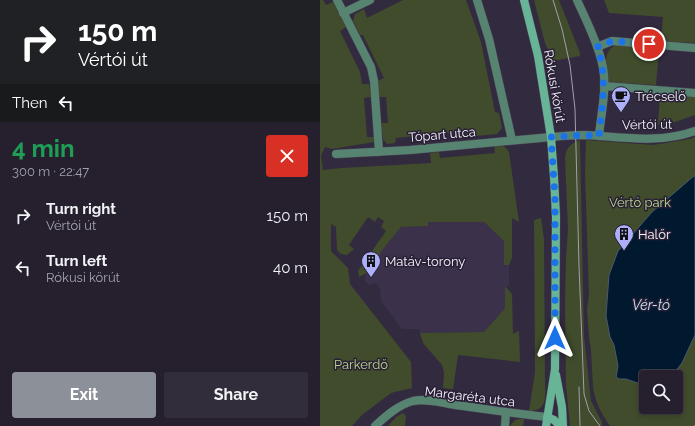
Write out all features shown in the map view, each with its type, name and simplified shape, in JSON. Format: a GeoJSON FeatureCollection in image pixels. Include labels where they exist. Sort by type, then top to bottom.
{"type":"FeatureCollection","features":[{"type":"Feature","properties":{"kind":"main road","name":"Rókusi körút"},"geometry":{"type":"LineString","coordinates":[[524,0],[538,56],[551,137],[555,197],[555,369],[546,426]]}},
{"type":"Feature","properties":{"kind":"main road","name":"Rókusi körút"},"geometry":{"type":"LineString","coordinates":[[555,369],[562,407],[562,426]]}},
{"type":"Feature","properties":{"kind":"main road"},"geometry":{"type":"LineString","coordinates":[[547,417],[558,412],[562,407]]}},
{"type":"Feature","properties":{"kind":"main road"},"geometry":{"type":"LineString","coordinates":[[547,417],[562,426]]}},
{"type":"Feature","properties":{"kind":"street"},"geometry":{"type":"LineString","coordinates":[[337,0],[371,67],[374,81],[379,152]]}},
{"type":"Feature","properties":{"kind":"street"},"geometry":{"type":"LineString","coordinates":[[343,13],[370,0]]}},
{"type":"Feature","properties":{"kind":"street"},"geometry":{"type":"LineString","coordinates":[[477,0],[489,39],[512,140]]}},
{"type":"Feature","properties":{"kind":"street"},"geometry":{"type":"LineString","coordinates":[[577,0],[603,64],[604,86],[599,136]]}},
{"type":"Feature","properties":{"kind":"street"},"geometry":{"type":"LineString","coordinates":[[597,47],[612,41],[695,48]]}},
{"type":"Feature","properties":{"kind":"street"},"geometry":{"type":"LineString","coordinates":[[604,86],[695,93]]}},
{"type":"Feature","properties":{"kind":"street","name":"Vértói út"},"geometry":{"type":"LineString","coordinates":[[551,137],[583,135],[648,139],[685,135],[695,131]]}},
{"type":"Feature","properties":{"kind":"street","name":"Tópart utca"},"geometry":{"type":"LineString","coordinates":[[336,154],[379,152],[551,137]]}},
{"type":"Feature","properties":{"kind":"street","name":"Margaréta utca"},"geometry":{"type":"LineString","coordinates":[[375,426],[391,412],[410,402],[416,401],[435,402],[547,417]]}},
{"type":"Feature","properties":{"kind":"street"},"geometry":{"type":"LineString","coordinates":[[505,426],[506,412]]}},
{"type":"Feature","properties":{"kind":"shaded area"},"geometry":{"type":"Polygon","coordinates":[[[427,222],[484,222],[504,241],[504,264],[509,265],[509,286],[505,287],[505,308],[484,332],[420,333],[420,329],[402,329],[381,301],[380,289],[376,283],[369,285],[365,281],[364,279],[366,274],[371,272],[380,253],[401,227],[427,226],[427,222]]]}},
{"type":"Feature","properties":{"kind":"green space","name":"Parkerdő"},"geometry":{"type":"Polygon","coordinates":[[[320,0],[323,0],[326,5],[333,2],[346,27],[340,31],[360,72],[362,84],[369,84],[371,97],[364,98],[367,137],[374,137],[374,142],[332,149],[325,147],[321,156],[323,170],[431,163],[430,153],[439,152],[440,158],[495,153],[494,146],[503,146],[509,152],[519,222],[512,218],[512,258],[509,265],[504,265],[504,241],[484,222],[428,222],[428,226],[401,227],[380,253],[380,266],[359,277],[358,271],[386,231],[381,227],[384,221],[378,217],[375,222],[368,217],[349,245],[354,249],[347,255],[341,254],[337,250],[336,227],[331,224],[331,251],[348,268],[350,284],[411,362],[412,388],[391,393],[362,415],[352,426],[320,426],[320,0]]]}},
{"type":"Feature","properties":{"kind":"green space"},"geometry":{"type":"Polygon","coordinates":[[[403,0],[466,0],[481,42],[495,112],[499,113],[502,128],[497,134],[467,137],[465,131],[396,138],[395,143],[387,144],[383,139],[381,123],[388,123],[386,97],[379,97],[378,81],[384,78],[363,35],[360,35],[353,21],[355,14],[364,9],[367,18],[403,0]]]}},
{"type":"Feature","properties":{"kind":"green space"},"geometry":{"type":"Polygon","coordinates":[[[534,0],[559,0],[580,56],[553,61],[545,43],[534,0]]]}},
{"type":"Feature","properties":{"kind":"green space"},"geometry":{"type":"Polygon","coordinates":[[[604,0],[695,0],[695,43],[661,41],[663,17],[609,13],[604,0]]]}},
{"type":"Feature","properties":{"kind":"green space"},"geometry":{"type":"Polygon","coordinates":[[[616,45],[659,49],[656,85],[608,82],[606,66],[607,56],[611,48],[616,45]]]}},
{"type":"Feature","properties":{"kind":"green space"},"geometry":{"type":"Polygon","coordinates":[[[660,93],[695,97],[695,115],[675,122],[658,125],[660,93]]]}},
{"type":"Feature","properties":{"kind":"green space","name":"Vértó park"},"geometry":{"type":"Polygon","coordinates":[[[695,137],[695,426],[610,426],[595,398],[593,387],[587,309],[589,295],[585,173],[586,140],[653,145],[695,137]]]}},
{"type":"Feature","properties":{"kind":"green space"},"geometry":{"type":"Polygon","coordinates":[[[580,140],[584,336],[591,401],[602,422],[602,426],[570,426],[566,385],[565,303],[568,230],[565,158],[569,147],[580,140]]]}},
{"type":"Feature","properties":{"kind":"green space"},"geometry":{"type":"Polygon","coordinates":[[[541,218],[544,239],[545,396],[543,405],[540,408],[529,411],[535,372],[534,220],[541,218]]]}},
{"type":"Feature","properties":{"kind":"green space"},"geometry":{"type":"Polygon","coordinates":[[[505,286],[512,294],[513,334],[519,331],[520,362],[458,355],[453,389],[443,388],[444,373],[442,365],[423,343],[420,333],[484,332],[505,308],[505,286]]]}},
{"type":"Feature","properties":{"kind":"green space"},"geometry":{"type":"Polygon","coordinates":[[[403,413],[406,416],[405,426],[388,426],[396,417],[403,413]]]}},
{"type":"Feature","properties":{"kind":"green space"},"geometry":{"type":"Polygon","coordinates":[[[524,419],[523,426],[510,426],[515,420],[524,419]]]}},
{"type":"Feature","properties":{"kind":"water","name":"Vér-tó"},"geometry":{"type":"Polygon","coordinates":[[[695,175],[695,335],[682,363],[676,370],[639,370],[639,384],[616,377],[618,366],[606,316],[609,275],[618,251],[652,212],[695,175]]]}},
{"type":"Feature","properties":{"kind":"tram line"},"geometry":{"type":"LineString","coordinates":[[553,0],[562,29],[570,65],[575,109],[584,394],[589,411],[600,426]]}},
{"type":"Feature","properties":{"kind":"tram line"},"geometry":{"type":"LineString","coordinates":[[579,387],[580,426]]}},
{"type":"Feature","properties":{"kind":"place","name":"Trécselő"},"geometry":{"type":"Point","coordinates":[621,113]}},
{"type":"Feature","properties":{"kind":"place","name":"Halőr"},"geometry":{"type":"Point","coordinates":[624,251]}},
{"type":"Feature","properties":{"kind":"place","name":"Matáv-torony"},"geometry":{"type":"Point","coordinates":[371,278]}},
{"type":"Feature","properties":{"kind":"route"},"geometry":{"type":"LineString","coordinates":[[555,338],[555,197],[551,137],[583,135],[599,136],[604,86],[603,64],[597,47],[612,41],[649,44]]}}]}
